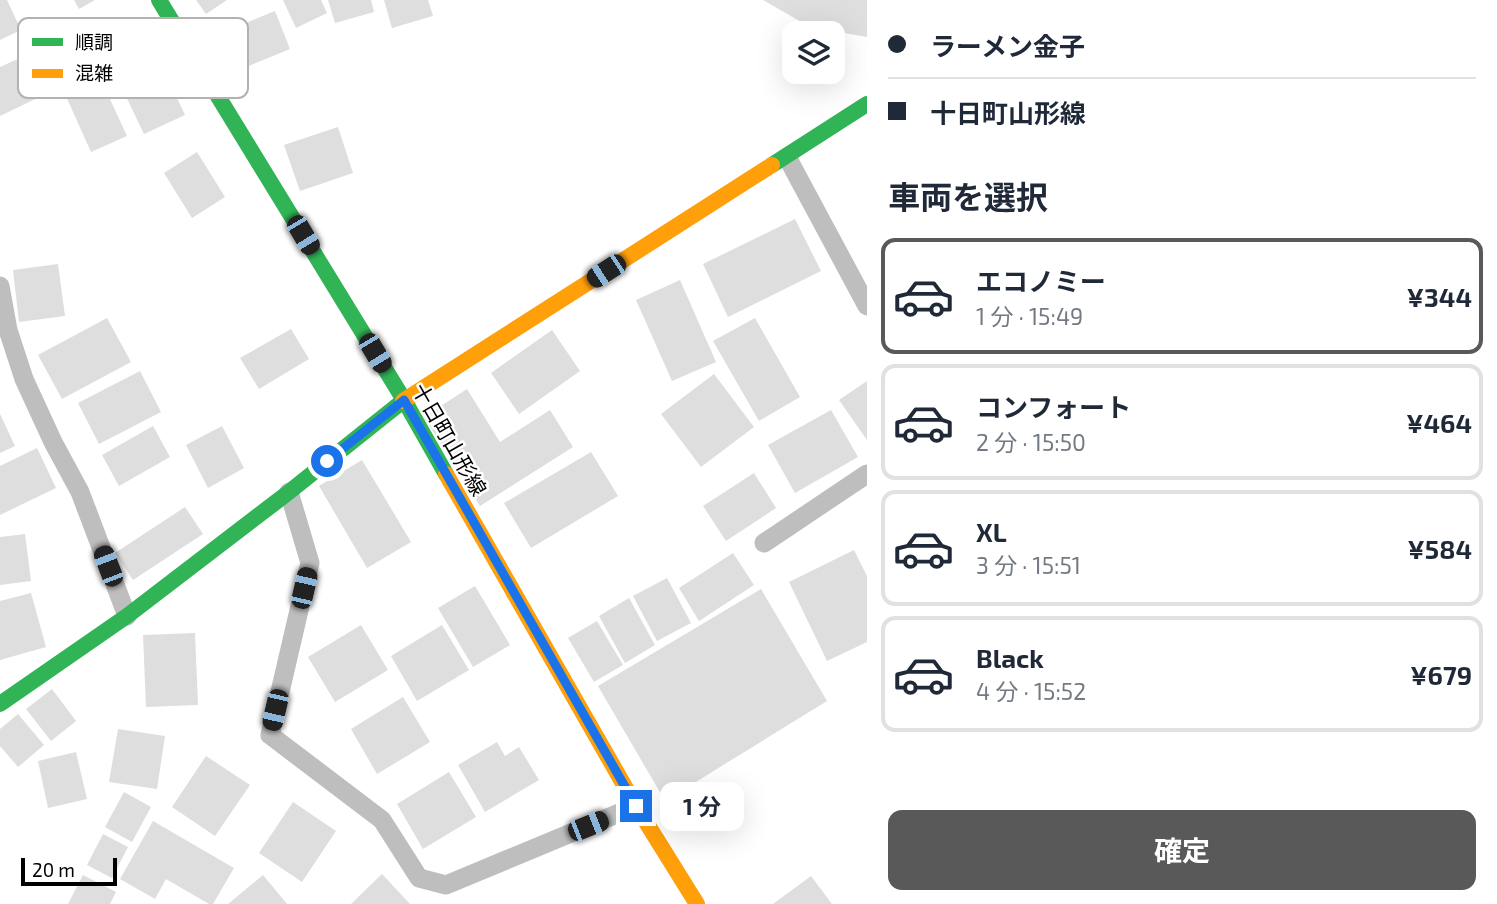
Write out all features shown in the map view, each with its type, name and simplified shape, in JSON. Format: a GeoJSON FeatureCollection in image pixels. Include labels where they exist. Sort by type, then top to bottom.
{"type":"FeatureCollection","features":[{"type":"Feature","properties":{"kind":"street","name":"十日町山形線"},"geometry":{"type":"LineString","coordinates":[[159,0],[170,18]]}},
{"type":"Feature","properties":{"kind":"street","name":"十日町山形線"},"geometry":{"type":"LineString","coordinates":[[219,98],[404,400],[636,806],[697,904]]}},
{"type":"Feature","properties":{"kind":"street"},"geometry":{"type":"LineString","coordinates":[[0,704],[127,616],[404,400],[867,104]]}},
{"type":"Feature","properties":{"kind":"lane"},"geometry":{"type":"LineString","coordinates":[[786,157],[867,306]]}},
{"type":"Feature","properties":{"kind":"lane"},"geometry":{"type":"LineString","coordinates":[[0,286],[8,330],[24,379],[80,492],[127,616]]}},
{"type":"Feature","properties":{"kind":"lane"},"geometry":{"type":"LineString","coordinates":[[764,543],[867,474]]}},
{"type":"Feature","properties":{"kind":"lane"},"geometry":{"type":"LineString","coordinates":[[289,492],[310,563],[270,735],[382,820],[419,878],[446,885],[636,806]]}},
{"type":"Feature","properties":{"kind":"building"},"geometry":{"type":"Polygon","coordinates":[[[0,0],[7,0],[18,24],[18,31],[0,40],[0,0]]]}},
{"type":"Feature","properties":{"kind":"building"},"geometry":{"type":"Polygon","coordinates":[[[74,0],[95,0],[79,9],[74,0]]]}},
{"type":"Feature","properties":{"kind":"building"},"geometry":{"type":"Polygon","coordinates":[[[196,0],[227,0],[206,14],[196,0]]]}},
{"type":"Feature","properties":{"kind":"building"},"geometry":{"type":"Polygon","coordinates":[[[283,0],[321,0],[327,13],[296,28],[283,0]]]}},
{"type":"Feature","properties":{"kind":"building"},"geometry":{"type":"Polygon","coordinates":[[[328,0],[371,0],[374,12],[335,23],[328,0]]]}},
{"type":"Feature","properties":{"kind":"building"},"geometry":{"type":"Polygon","coordinates":[[[384,0],[428,0],[433,16],[392,28],[384,0]]]}},
{"type":"Feature","properties":{"kind":"building"},"geometry":{"type":"Polygon","coordinates":[[[763,0],[867,0],[867,37],[845,33],[845,21],[800,21],[763,0]]]}},
{"type":"Feature","properties":{"kind":"building"},"geometry":{"type":"Polygon","coordinates":[[[275,11],[290,49],[248,66],[248,22],[275,11]]]}},
{"type":"Feature","properties":{"kind":"building"},"geometry":{"type":"Polygon","coordinates":[[[18,59],[18,98],[38,98],[0,116],[0,67],[18,59]]]}},
{"type":"Feature","properties":{"kind":"building"},"geometry":{"type":"Polygon","coordinates":[[[67,98],[109,98],[127,136],[91,152],[67,98]]]}},
{"type":"Feature","properties":{"kind":"building"},"geometry":{"type":"Polygon","coordinates":[[[127,98],[177,98],[185,115],[144,134],[127,98]]]}},
{"type":"Feature","properties":{"kind":"building"},"geometry":{"type":"Polygon","coordinates":[[[338,127],[353,173],[300,191],[284,145],[338,127]]]}},
{"type":"Feature","properties":{"kind":"building"},"geometry":{"type":"Polygon","coordinates":[[[197,152],[225,197],[192,218],[164,173],[197,152]]]}},
{"type":"Feature","properties":{"kind":"building"},"geometry":{"type":"Polygon","coordinates":[[[795,219],[821,271],[728,317],[703,264],[795,219]]]}},
{"type":"Feature","properties":{"kind":"building"},"geometry":{"type":"Polygon","coordinates":[[[58,264],[65,316],[19,322],[13,270],[58,264]]]}},
{"type":"Feature","properties":{"kind":"building"},"geometry":{"type":"Polygon","coordinates":[[[680,280],[716,362],[672,381],[636,300],[680,280]]]}},
{"type":"Feature","properties":{"kind":"building"},"geometry":{"type":"Polygon","coordinates":[[[107,318],[131,362],[62,399],[38,355],[107,318]]]}},
{"type":"Feature","properties":{"kind":"building"},"geometry":{"type":"Polygon","coordinates":[[[755,318],[800,397],[759,421],[713,341],[755,318]]]}},
{"type":"Feature","properties":{"kind":"building"},"geometry":{"type":"Polygon","coordinates":[[[291,329],[309,359],[259,389],[240,358],[291,329]]]}},
{"type":"Feature","properties":{"kind":"building"},"geometry":{"type":"Polygon","coordinates":[[[552,330],[580,371],[519,414],[491,373],[552,330]]]}},
{"type":"Feature","properties":{"kind":"building"},"geometry":{"type":"Polygon","coordinates":[[[140,371],[161,412],[99,444],[78,403],[140,371]]]}},
{"type":"Feature","properties":{"kind":"building"},"geometry":{"type":"Polygon","coordinates":[[[714,374],[754,427],[701,467],[661,414],[714,374]]]}},
{"type":"Feature","properties":{"kind":"building"},"geometry":{"type":"Polygon","coordinates":[[[867,381],[867,440],[839,400],[867,381]]]}},
{"type":"Feature","properties":{"kind":"building"},"geometry":{"type":"Polygon","coordinates":[[[467,389],[500,442],[550,410],[573,447],[480,506],[424,417],[467,389]]]}},
{"type":"Feature","properties":{"kind":"building"},"geometry":{"type":"Polygon","coordinates":[[[831,410],[858,457],[795,493],[768,445],[831,410]]]}},
{"type":"Feature","properties":{"kind":"building"},"geometry":{"type":"Polygon","coordinates":[[[0,414],[15,446],[0,453],[0,414]]]}},
{"type":"Feature","properties":{"kind":"building"},"geometry":{"type":"Polygon","coordinates":[[[153,426],[170,457],[119,486],[102,455],[153,426]]]}},
{"type":"Feature","properties":{"kind":"building"},"geometry":{"type":"Polygon","coordinates":[[[222,426],[244,468],[208,488],[186,445],[222,426]]]}},
{"type":"Feature","properties":{"kind":"building"},"geometry":{"type":"Polygon","coordinates":[[[37,448],[56,488],[0,515],[0,466],[37,448]]]}},
{"type":"Feature","properties":{"kind":"building"},"geometry":{"type":"Polygon","coordinates":[[[591,452],[618,496],[531,548],[504,503],[591,452]]]}},
{"type":"Feature","properties":{"kind":"building"},"geometry":{"type":"Polygon","coordinates":[[[362,460],[411,542],[367,568],[319,486],[362,460]]]}},
{"type":"Feature","properties":{"kind":"building"},"geometry":{"type":"Polygon","coordinates":[[[754,473],[776,508],[726,541],[703,506],[754,473]]]}},
{"type":"Feature","properties":{"kind":"building"},"geometry":{"type":"Polygon","coordinates":[[[185,507],[203,534],[133,580],[115,553],[185,507]]]}},
{"type":"Feature","properties":{"kind":"building"},"geometry":{"type":"Polygon","coordinates":[[[25,534],[31,581],[0,585],[0,537],[25,534]]]}},
{"type":"Feature","properties":{"kind":"building"},"geometry":{"type":"Polygon","coordinates":[[[854,550],[867,576],[867,642],[827,661],[789,582],[854,550]]]}},
{"type":"Feature","properties":{"kind":"building"},"geometry":{"type":"Polygon","coordinates":[[[733,553],[754,585],[699,621],[679,588],[733,553]]]}},
{"type":"Feature","properties":{"kind":"building"},"geometry":{"type":"Polygon","coordinates":[[[667,578],[691,623],[657,641],[633,596],[667,578]]]}},
{"type":"Feature","properties":{"kind":"building"},"geometry":{"type":"Polygon","coordinates":[[[475,586],[510,645],[473,667],[438,608],[475,586]]]}},
{"type":"Feature","properties":{"kind":"building"},"geometry":{"type":"Polygon","coordinates":[[[761,589],[827,701],[665,801],[598,686],[761,589]]]}},
{"type":"Feature","properties":{"kind":"building"},"geometry":{"type":"Polygon","coordinates":[[[31,593],[46,647],[0,660],[0,601],[31,593]]]}},
{"type":"Feature","properties":{"kind":"building"},"geometry":{"type":"Polygon","coordinates":[[[629,598],[655,645],[625,663],[599,616],[629,598]]]}},
{"type":"Feature","properties":{"kind":"building"},"geometry":{"type":"Polygon","coordinates":[[[597,621],[623,665],[594,682],[568,638],[597,621]]]}},
{"type":"Feature","properties":{"kind":"building"},"geometry":{"type":"Polygon","coordinates":[[[361,625],[388,670],[335,702],[308,657],[361,625]]]}},
{"type":"Feature","properties":{"kind":"building"},"geometry":{"type":"Polygon","coordinates":[[[442,625],[469,670],[417,701],[391,656],[442,625]]]}},
{"type":"Feature","properties":{"kind":"building"},"geometry":{"type":"Polygon","coordinates":[[[195,633],[198,705],[146,707],[143,635],[195,633]]]}},
{"type":"Feature","properties":{"kind":"building"},"geometry":{"type":"Polygon","coordinates":[[[52,689],[76,721],[51,741],[26,709],[52,689]]]}},
{"type":"Feature","properties":{"kind":"building"},"geometry":{"type":"Polygon","coordinates":[[[403,697],[430,742],[377,774],[351,729],[403,697]]]}},
{"type":"Feature","properties":{"kind":"building"},"geometry":{"type":"Polygon","coordinates":[[[18,714],[44,745],[18,767],[0,746],[0,729],[18,714]]]}},
{"type":"Feature","properties":{"kind":"building"},"geometry":{"type":"Polygon","coordinates":[[[118,729],[165,736],[157,789],[109,782],[118,729]]]}},
{"type":"Feature","properties":{"kind":"building"},"geometry":{"type":"Polygon","coordinates":[[[497,742],[505,756],[519,747],[539,780],[485,812],[458,765],[497,742]]]}},
{"type":"Feature","properties":{"kind":"building"},"geometry":{"type":"Polygon","coordinates":[[[76,752],[87,799],[48,808],[38,761],[76,752]]]}},
{"type":"Feature","properties":{"kind":"building"},"geometry":{"type":"Polygon","coordinates":[[[206,756],[250,785],[215,836],[172,807],[206,756]]]}},
{"type":"Feature","properties":{"kind":"building"},"geometry":{"type":"Polygon","coordinates":[[[449,772],[476,817],[423,849],[397,804],[449,772]]]}},
{"type":"Feature","properties":{"kind":"building"},"geometry":{"type":"Polygon","coordinates":[[[124,792],[151,807],[132,842],[105,827],[124,792]]]}},
{"type":"Feature","properties":{"kind":"building"},"geometry":{"type":"Polygon","coordinates":[[[293,802],[336,831],[302,882],[259,853],[293,802]]]}},
{"type":"Feature","properties":{"kind":"building"},"geometry":{"type":"Polygon","coordinates":[[[153,821],[234,868],[213,904],[166,879],[155,899],[120,879],[153,821]]]}},
{"type":"Feature","properties":{"kind":"building"},"geometry":{"type":"Polygon","coordinates":[[[103,834],[128,847],[112,878],[87,865],[103,834]]]}},
{"type":"Feature","properties":{"kind":"building"},"geometry":{"type":"Polygon","coordinates":[[[382,874],[410,904],[351,904],[382,874]]]}},
{"type":"Feature","properties":{"kind":"building"},"geometry":{"type":"Polygon","coordinates":[[[83,875],[116,892],[110,904],[68,904],[83,875]]]}},
{"type":"Feature","properties":{"kind":"building"},"geometry":{"type":"Polygon","coordinates":[[[263,875],[287,904],[228,904],[263,875]]]}},
{"type":"Feature","properties":{"kind":"building"},"geometry":{"type":"Polygon","coordinates":[[[811,876],[832,904],[773,904],[811,876]]]}},
{"type":"Feature","properties":{"kind":"traffic: fast"},"geometry":{"type":"LineString","coordinates":[[159,0],[170,18]]}},
{"type":"Feature","properties":{"kind":"traffic: fast"},"geometry":{"type":"LineString","coordinates":[[219,98],[404,400],[446,474]]}},
{"type":"Feature","properties":{"kind":"traffic: fast"},"geometry":{"type":"LineString","coordinates":[[772,165],[867,104]]}},
{"type":"Feature","properties":{"kind":"traffic: fast"},"geometry":{"type":"LineString","coordinates":[[0,704],[127,616],[403,401]]}},
{"type":"Feature","properties":{"kind":"traffic: slow"},"geometry":{"type":"LineString","coordinates":[[403,401],[772,165]]}},
{"type":"Feature","properties":{"kind":"traffic: slow"},"geometry":{"type":"LineString","coordinates":[[446,474],[636,806],[697,904]]}},
{"type":"Feature","properties":{"kind":"route"},"geometry":{"type":"LineString","coordinates":[[327,461],[404,400],[636,806]]}}]}
